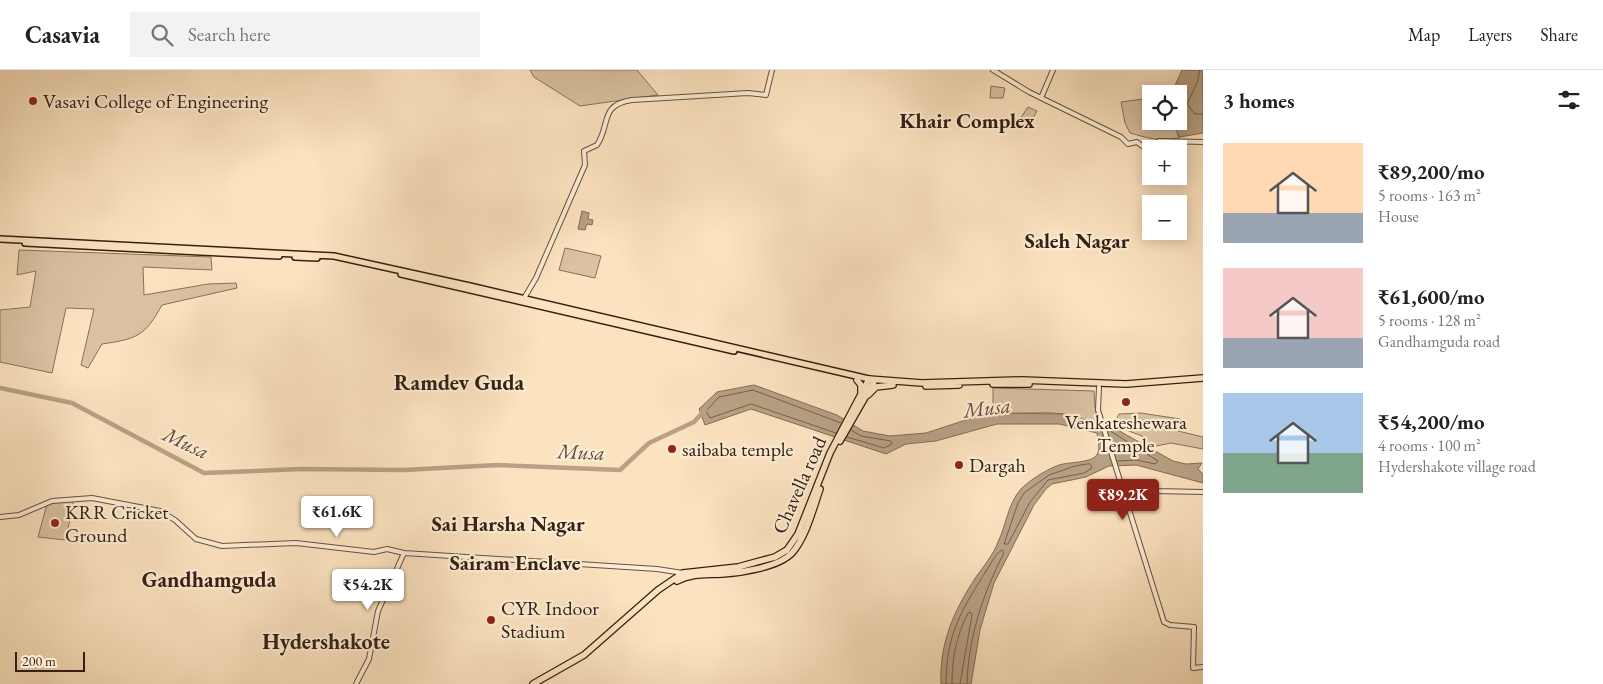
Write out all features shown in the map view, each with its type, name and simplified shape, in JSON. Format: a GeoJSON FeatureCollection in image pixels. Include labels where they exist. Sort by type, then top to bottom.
{"type":"FeatureCollection","features":[{"type":"Feature","properties":{"kind":"highway"},"geometry":{"type":"LineString","coordinates":[[857,380],[864,395],[876,388],[900,386],[1023,384],[1099,387],[1154,386],[1203,380]]}},
{"type":"Feature","properties":{"kind":"highway"},"geometry":{"type":"LineString","coordinates":[[870,383],[1016,380],[1126,384],[1203,380]]}},
{"type":"Feature","properties":{"kind":"highway"},"geometry":{"type":"LineString","coordinates":[[870,383],[900,386]]}},
{"type":"Feature","properties":{"kind":"highway","name":"Chavella road"},"geometry":{"type":"LineString","coordinates":[[533,684],[584,655],[658,590],[684,575],[738,567],[775,557],[787,550],[798,534],[832,454],[870,383]]}},
{"type":"Feature","properties":{"kind":"highway","name":"Chavella road"},"geometry":{"type":"LineString","coordinates":[[832,454],[856,408]]}},
{"type":"Feature","properties":{"kind":"highway","name":"Chavella road"},"geometry":{"type":"LineString","coordinates":[[542,684],[578,664],[661,592],[684,575]]}},
{"type":"Feature","properties":{"kind":"main road"},"geometry":{"type":"LineString","coordinates":[[0,241],[334,260],[526,301],[870,383]]}},
{"type":"Feature","properties":{"kind":"main road"},"geometry":{"type":"LineString","coordinates":[[526,301],[870,383]]}},
{"type":"Feature","properties":{"kind":"street"},"geometry":{"type":"LineString","coordinates":[[526,301],[585,165],[584,151],[598,146],[608,114],[614,105],[632,100],[748,93],[766,95],[772,70]]}},
{"type":"Feature","properties":{"kind":"street"},"geometry":{"type":"LineString","coordinates":[[993,70],[1041,98],[1121,137],[1128,144],[1137,142],[1142,146],[1160,142],[1203,142]]}},
{"type":"Feature","properties":{"kind":"street"},"geometry":{"type":"LineString","coordinates":[[1041,98],[1053,70]]}},
{"type":"Feature","properties":{"kind":"street"},"geometry":{"type":"LineString","coordinates":[[1099,387],[1097,404],[1101,420],[1122,482],[1164,622],[1170,625],[1194,626],[1193,668],[1203,667]]}},
{"type":"Feature","properties":{"kind":"street"},"geometry":{"type":"LineString","coordinates":[[1122,482],[1155,491],[1203,492]]}},
{"type":"Feature","properties":{"kind":"street"},"geometry":{"type":"LineString","coordinates":[[0,518],[20,515],[52,501],[92,498],[160,511],[175,520],[196,539],[222,546],[296,543],[374,552],[386,549],[404,553],[649,568],[684,575]]}},
{"type":"Feature","properties":{"kind":"street"},"geometry":{"type":"LineString","coordinates":[[356,684],[369,658],[378,611],[404,553]]}},
{"type":"Feature","properties":{"kind":"shaded area"},"geometry":{"type":"Polygon","coordinates":[[[530,70],[637,70],[658,95],[580,106],[534,77],[530,70]]]}},
{"type":"Feature","properties":{"kind":"shaded area"},"geometry":{"type":"Polygon","coordinates":[[[991,86],[1005,88],[1003,98],[990,98],[991,86]]]}},
{"type":"Feature","properties":{"kind":"shaded area"},"geometry":{"type":"Polygon","coordinates":[[[1142,99],[1142,130],[1178,130],[1178,136],[1180,137],[1161,140],[1130,133],[1125,123],[1121,102],[1142,99]]]}},
{"type":"Feature","properties":{"kind":"shaded area"},"geometry":{"type":"Polygon","coordinates":[[[1028,107],[1037,111],[1029,125],[1020,119],[1028,107]]]}},
{"type":"Feature","properties":{"kind":"shaded area"},"geometry":{"type":"Polygon","coordinates":[[[565,248],[601,256],[595,278],[559,270],[565,248]]]}},
{"type":"Feature","properties":{"kind":"shaded area"},"geometry":{"type":"Polygon","coordinates":[[[19,250],[211,257],[212,270],[143,267],[144,295],[208,284],[236,283],[237,288],[162,305],[145,330],[139,334],[132,338],[102,344],[88,368],[81,365],[94,309],[66,308],[52,373],[0,362],[0,310],[30,307],[36,271],[17,275],[19,250]]]}},
{"type":"Feature","properties":{"kind":"shaded area"},"geometry":{"type":"Polygon","coordinates":[[[993,388],[1094,391],[1098,421],[1089,421],[1056,413],[993,412],[993,388]]]}},
{"type":"Feature","properties":{"kind":"shaded area"},"geometry":{"type":"Polygon","coordinates":[[[1141,413],[1180,419],[1178,431],[1203,437],[1203,449],[1171,443],[1151,447],[1147,445],[1142,436],[1113,425],[1119,414],[1141,413]]]}},
{"type":"Feature","properties":{"kind":"shaded area","name":"KRR Cricket Ground"},"geometry":{"type":"Polygon","coordinates":[[[71,501],[74,504],[65,540],[38,537],[47,504],[71,501]]]}},
{"type":"Feature","properties":{"kind":"water"},"geometry":{"type":"Polygon","coordinates":[[[1182,70],[1203,70],[1203,133],[1180,137],[1176,131],[1187,130],[1187,85],[1175,85],[1182,70]]]}},
{"type":"Feature","properties":{"kind":"water"},"geometry":{"type":"Polygon","coordinates":[[[582,211],[589,213],[588,219],[593,220],[592,225],[587,224],[585,230],[578,229],[582,211]]]}},
{"type":"Feature","properties":{"kind":"water"},"geometry":{"type":"Polygon","coordinates":[[[754,385],[837,415],[863,431],[890,436],[926,433],[987,413],[1063,414],[1096,424],[1107,424],[1173,461],[1186,464],[1202,463],[1198,469],[1203,474],[1203,483],[1136,465],[1109,466],[1086,477],[1052,484],[1034,505],[994,583],[980,630],[971,684],[941,684],[945,641],[955,615],[968,589],[996,547],[1013,501],[1021,489],[1049,469],[1059,465],[1084,461],[1096,456],[1099,445],[1097,433],[1059,424],[997,424],[936,441],[906,444],[886,454],[751,409],[705,425],[699,409],[717,392],[754,385]]]}},
{"type":"Feature","properties":{"kind":"waterway","name":"Musa"},"geometry":{"type":"LineString","coordinates":[[0,388],[72,403],[204,473],[302,469],[404,470],[497,465],[620,470],[649,443],[694,422],[705,410]]}},
{"type":"Feature","properties":{"kind":"place","name":"Vasavi College of Engineering"},"geometry":{"type":"Point","coordinates":[33,101]}},
{"type":"Feature","properties":{"kind":"place","name":"Venkateshewara Temple"},"geometry":{"type":"Point","coordinates":[1126,402]}},
{"type":"Feature","properties":{"kind":"place","name":"saibaba temple"},"geometry":{"type":"Point","coordinates":[672,449]}},
{"type":"Feature","properties":{"kind":"place","name":"Dargah"},"geometry":{"type":"Point","coordinates":[959,465]}},
{"type":"Feature","properties":{"kind":"place","name":"KRR Cricket Ground"},"geometry":{"type":"Point","coordinates":[55,523]}},
{"type":"Feature","properties":{"kind":"place","name":"CYR Indoor Stadium"},"geometry":{"type":"Point","coordinates":[491,620]}},
{"type":"Feature","properties":{"kind":"district","name":"Khair Complex"},"geometry":{"type":"Point","coordinates":[967,121]}},
{"type":"Feature","properties":{"kind":"district","name":"Saleh Nagar"},"geometry":{"type":"Point","coordinates":[1077,241]}},
{"type":"Feature","properties":{"kind":"district","name":"Ramdev Guda"},"geometry":{"type":"Point","coordinates":[459,382]}},
{"type":"Feature","properties":{"kind":"district","name":"Sai Harsha Nagar"},"geometry":{"type":"Point","coordinates":[508,524]}},
{"type":"Feature","properties":{"kind":"district","name":"Sairam Enclave"},"geometry":{"type":"Point","coordinates":[515,563]}},
{"type":"Feature","properties":{"kind":"district","name":"Gandhamguda"},"geometry":{"type":"Point","coordinates":[209,579]}},
{"type":"Feature","properties":{"kind":"district","name":"Hydershakote"},"geometry":{"type":"Point","coordinates":[326,641]}}]}
